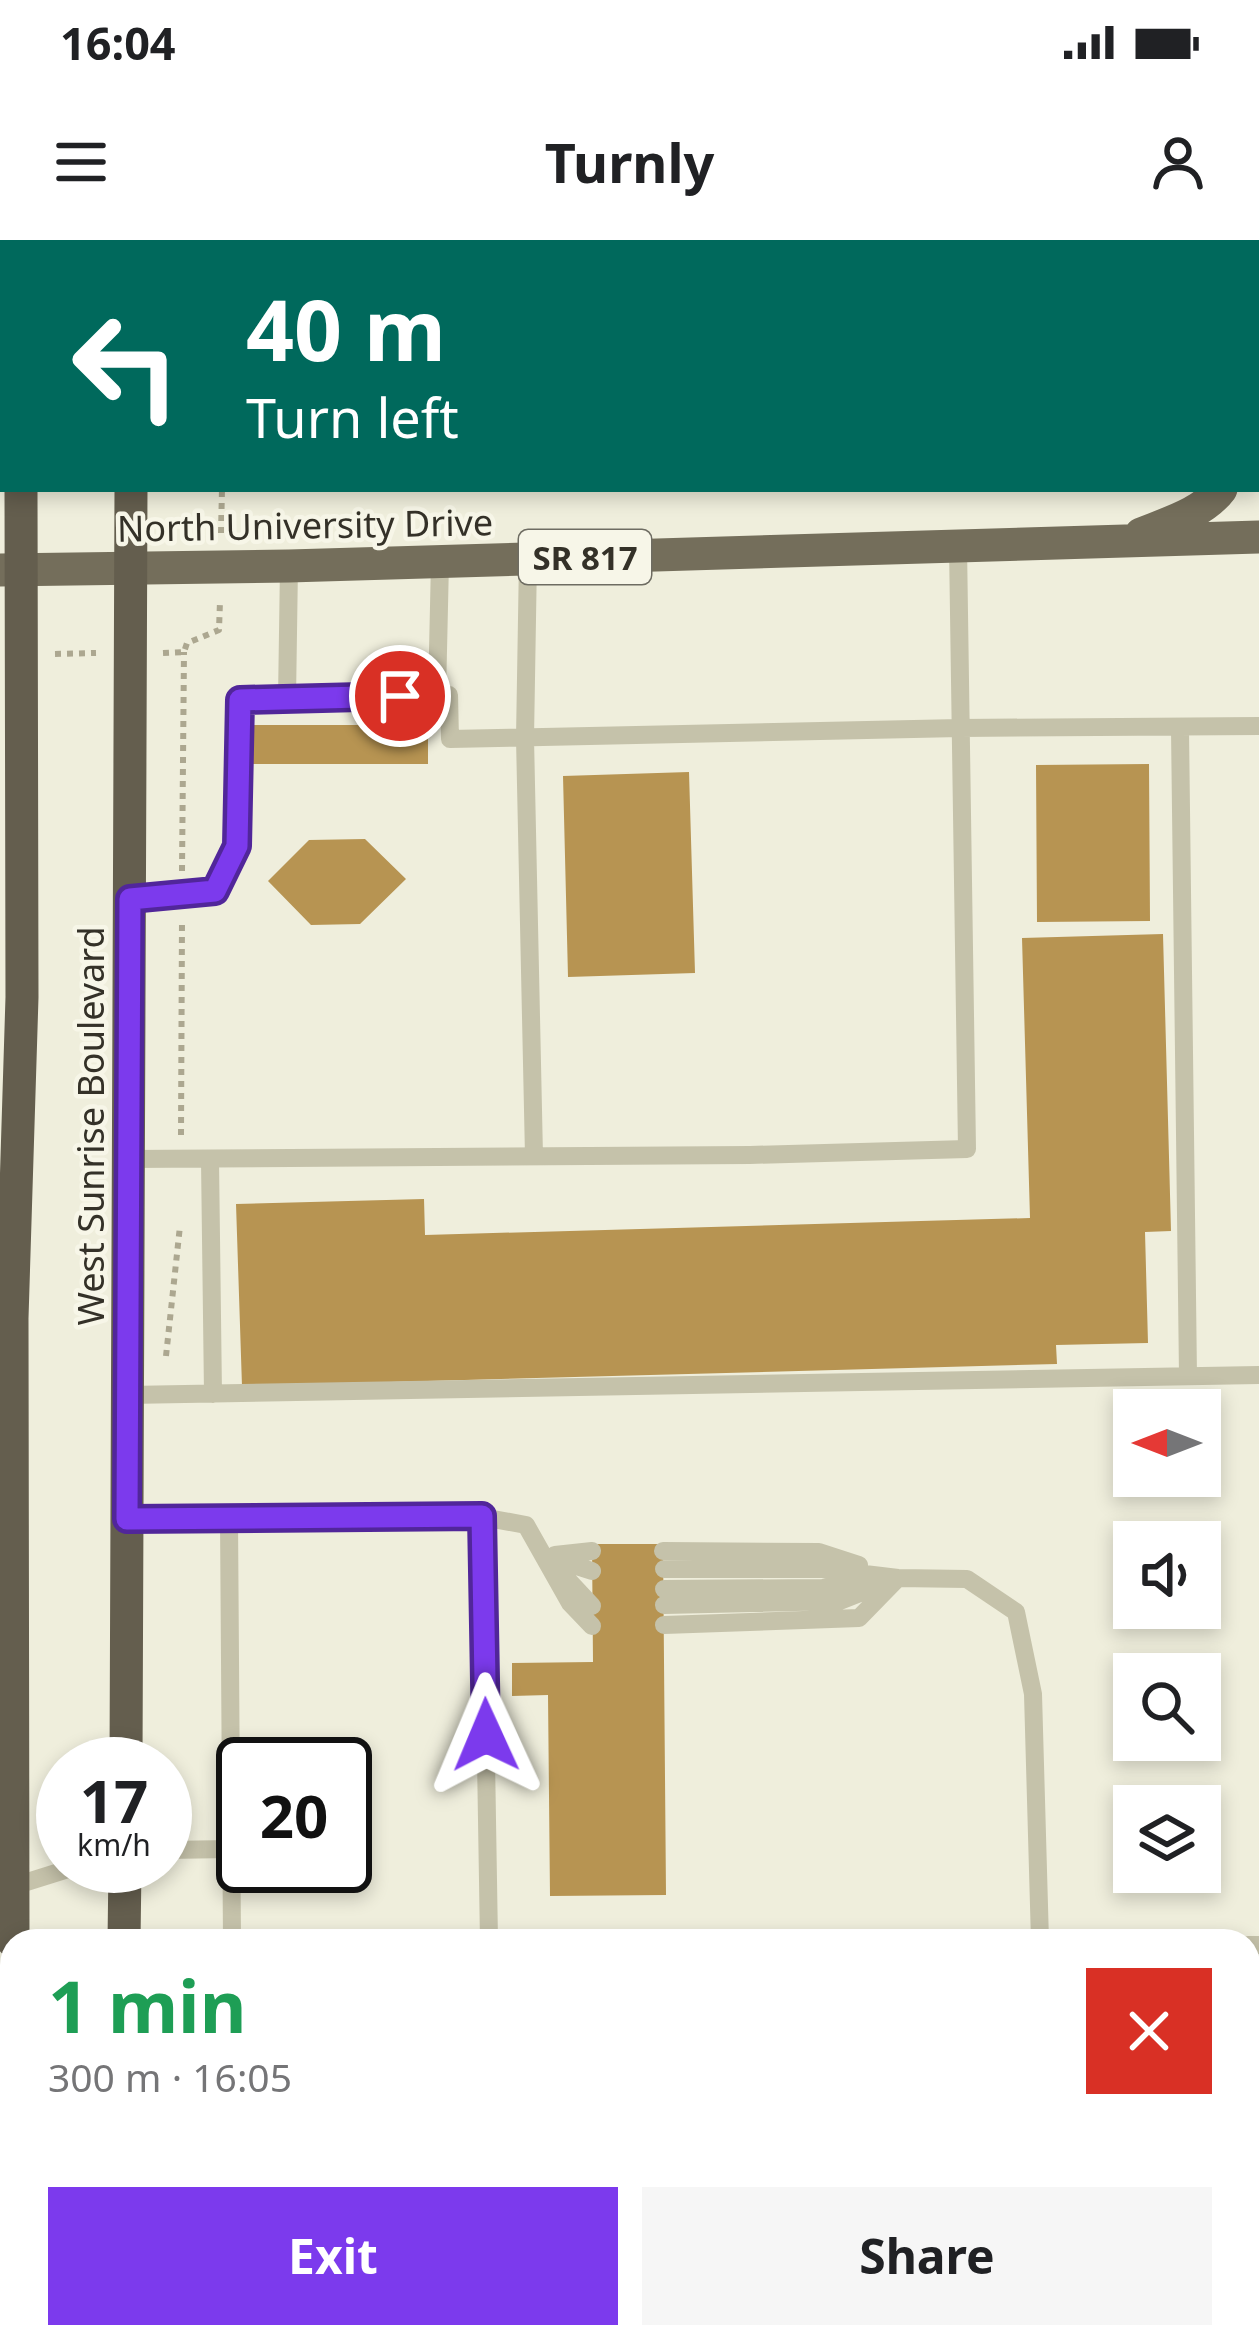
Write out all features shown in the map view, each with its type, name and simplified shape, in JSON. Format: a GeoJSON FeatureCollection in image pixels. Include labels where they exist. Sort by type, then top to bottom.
{"type":"FeatureCollection","features":[{"type":"Feature","properties":{"kind":"highway","name":"West Sunrise Boulevard"},"geometry":{"type":"LineString","coordinates":[[12,1929],[6,1887],[10,570],[21,492]]}},
{"type":"Feature","properties":{"kind":"highway","name":"West Sunrise Boulevard"},"geometry":{"type":"LineString","coordinates":[[126,1737],[127,1519],[145,1395],[129,1160],[130,492]]}},
{"type":"Feature","properties":{"kind":"highway"},"geometry":{"type":"LineString","coordinates":[[124,1929],[125,1893]]}},
{"type":"Feature","properties":{"kind":"main road"},"geometry":{"type":"LineString","coordinates":[[1118,543],[1184,516],[1219,492]]}},
{"type":"Feature","properties":{"kind":"main road","name":"North University Drive"},"geometry":{"type":"LineString","coordinates":[[10,570],[1259,537]]}},
{"type":"Feature","properties":{"kind":"lane"},"geometry":{"type":"LineString","coordinates":[[129,1160],[968,1149],[958,546]]}},
{"type":"Feature","properties":{"kind":"lane"},"geometry":{"type":"LineString","coordinates":[[528,559],[525,738],[534,1156]]}},
{"type":"Feature","properties":{"kind":"lane"},"geometry":{"type":"LineString","coordinates":[[437,695],[440,562]]}},
{"type":"Feature","properties":{"kind":"lane"},"geometry":{"type":"LineString","coordinates":[[287,699],[289,566]]}},
{"type":"Feature","properties":{"kind":"lane"},"geometry":{"type":"LineString","coordinates":[[130,899],[215,891],[237,846],[240,700],[449,695],[450,740],[1259,726]]}},
{"type":"Feature","properties":{"kind":"lane"},"geometry":{"type":"LineString","coordinates":[[1180,730],[1187,1376]]}},
{"type":"Feature","properties":{"kind":"lane"},"geometry":{"type":"LineString","coordinates":[[211,1160],[213,1394]]}},
{"type":"Feature","properties":{"kind":"lane"},"geometry":{"type":"LineString","coordinates":[[145,1395],[1259,1375]]}},
{"type":"Feature","properties":{"kind":"lane"},"geometry":{"type":"LineString","coordinates":[[127,1519],[482,1516],[526,1525],[570,1603],[592,1589]]}},
{"type":"Feature","properties":{"kind":"lane"},"geometry":{"type":"LineString","coordinates":[[482,1516],[489,1929]]}},
{"type":"Feature","properties":{"kind":"lane"},"geometry":{"type":"LineString","coordinates":[[230,1519],[231,1737]]}},
{"type":"Feature","properties":{"kind":"lane"},"geometry":{"type":"LineString","coordinates":[[663,1588],[818,1552],[898,1578]]}},
{"type":"Feature","properties":{"kind":"lane"},"geometry":{"type":"LineString","coordinates":[[545,1556],[592,1589]]}},
{"type":"Feature","properties":{"kind":"lane"},"geometry":{"type":"LineString","coordinates":[[545,1556],[592,1589]]}},
{"type":"Feature","properties":{"kind":"lane"},"geometry":{"type":"LineString","coordinates":[[663,1588],[860,1618],[898,1578]]}},
{"type":"Feature","properties":{"kind":"lane"},"geometry":{"type":"LineString","coordinates":[[663,1588],[824,1588],[898,1578],[967,1579],[1016,1612],[1033,1694],[1040,1929]]}},
{"type":"Feature","properties":{"kind":"lane"},"geometry":{"type":"LineString","coordinates":[[6,1887],[36,1878]]}},
{"type":"Feature","properties":{"kind":"lane"},"geometry":{"type":"LineString","coordinates":[[232,1893],[232,1929]]}},
{"type":"Feature","properties":{"kind":"path"},"geometry":{"type":"LineString","coordinates":[[145,1395],[181,1224],[184,652]]}},
{"type":"Feature","properties":{"kind":"building"},"geometry":{"type":"Polygon","coordinates":[[[248,725],[428,725],[428,764],[248,764],[248,725]]]}},
{"type":"Feature","properties":{"kind":"building"},"geometry":{"type":"Polygon","coordinates":[[[1149,764],[1150,921],[1037,922],[1036,765],[1149,764]]]}},
{"type":"Feature","properties":{"kind":"building"},"geometry":{"type":"Polygon","coordinates":[[[689,772],[695,973],[568,977],[563,776],[689,772]]]}},
{"type":"Feature","properties":{"kind":"building"},"geometry":{"type":"Polygon","coordinates":[[[365,839],[406,879],[360,924],[311,925],[268,881],[309,840],[365,839]]]}},
{"type":"Feature","properties":{"kind":"building"},"geometry":{"type":"Polygon","coordinates":[[[1163,934],[1171,1231],[1145,1232],[1148,1343],[1056,1345],[1057,1364],[242,1386],[236,1204],[424,1199],[425,1235],[1030,1218],[1022,938],[1163,934]]]}},
{"type":"Feature","properties":{"kind":"building"},"geometry":{"type":"Polygon","coordinates":[[[592,1544],[663,1544],[666,1895],[550,1896],[548,1695],[512,1696],[512,1663],[593,1662],[592,1544]]]}},
{"type":"Feature","properties":{"kind":"route"},"geometry":{"type":"LineString","coordinates":[[400,696],[240,700],[237,846],[215,891],[130,899],[127,1519],[482,1516],[486,1735]]}}]}
